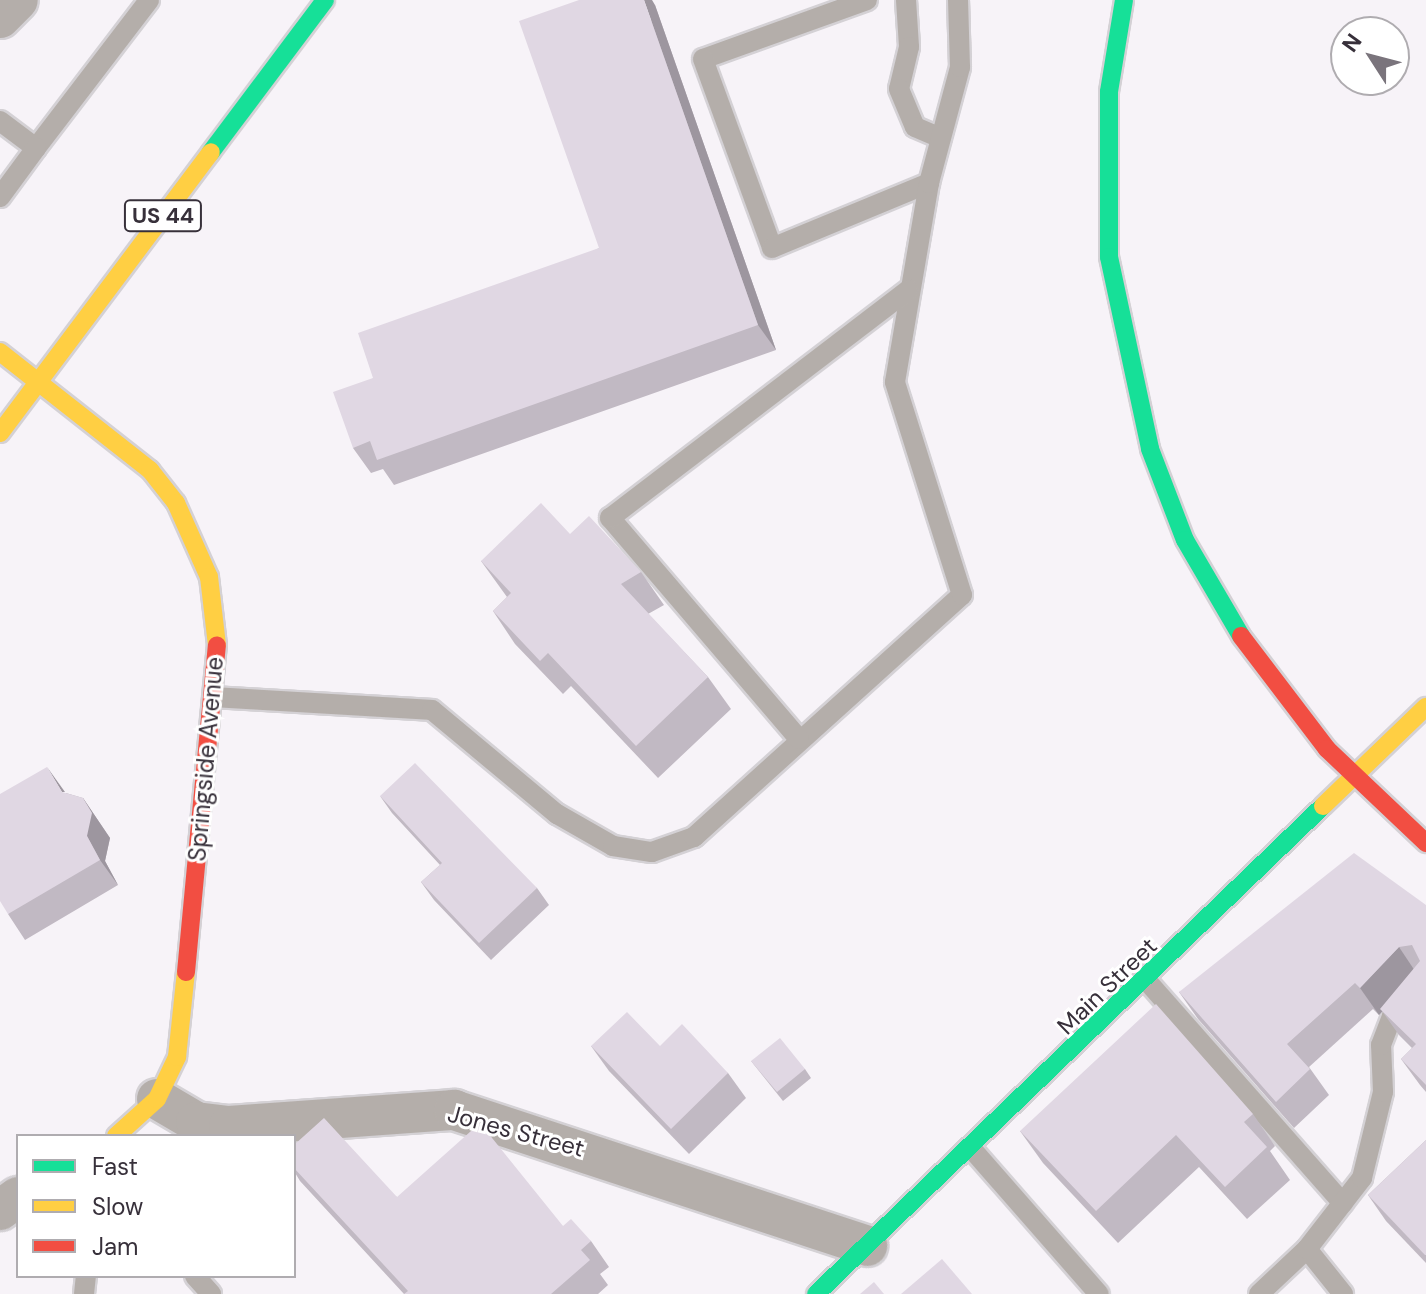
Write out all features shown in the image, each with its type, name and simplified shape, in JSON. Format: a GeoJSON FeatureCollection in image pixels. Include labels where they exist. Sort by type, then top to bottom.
{"type":"FeatureCollection","features":[{"type":"Feature","properties":{"kind":"main road","name":"US 44"},"geometry":{"type":"LineString","coordinates":[[0,433],[325,0]]}},
{"type":"Feature","properties":{"kind":"main road"},"geometry":{"type":"LineString","coordinates":[[1124,0],[1109,92],[1109,257],[1150,449],[1185,540],[1225,614],[1286,701],[1355,778],[1426,843]]}},
{"type":"Feature","properties":{"kind":"main road","name":"Springside Avenue"},"geometry":{"type":"LineString","coordinates":[[0,352],[116,438],[176,503],[209,577],[218,657],[177,1057],[157,1099],[118,1134]]}},
{"type":"Feature","properties":{"kind":"main road","name":"Main Street"},"geometry":{"type":"LineString","coordinates":[[816,1294],[1147,981],[1426,707]]}},
{"type":"Feature","properties":{"kind":"street"},"geometry":{"type":"LineString","coordinates":[[0,18],[18,0]]}},
{"type":"Feature","properties":{"kind":"street","name":"Jones Street"},"geometry":{"type":"LineString","coordinates":[[157,1099],[196,1122],[229,1126],[454,1110],[867,1246]]}},
{"type":"Feature","properties":{"kind":"lane"},"geometry":{"type":"LineString","coordinates":[[0,197],[149,0]]}},
{"type":"Feature","properties":{"kind":"lane"},"geometry":{"type":"LineString","coordinates":[[867,0],[703,59],[772,248],[929,183]]}},
{"type":"Feature","properties":{"kind":"lane"},"geometry":{"type":"LineString","coordinates":[[906,0],[909,47],[899,89],[915,127],[941,138]]}},
{"type":"Feature","properties":{"kind":"lane"},"geometry":{"type":"LineString","coordinates":[[214,697],[432,710],[557,814],[630,852],[676,849],[694,837],[962,595],[895,382],[908,290],[929,183],[960,67],[958,0]]}},
{"type":"Feature","properties":{"kind":"lane"},"geometry":{"type":"LineString","coordinates":[[0,121],[36,148]]}},
{"type":"Feature","properties":{"kind":"lane"},"geometry":{"type":"LineString","coordinates":[[799,739],[610,518],[908,290]]}},
{"type":"Feature","properties":{"kind":"lane"},"geometry":{"type":"LineString","coordinates":[[1147,981],[1343,1203]]}},
{"type":"Feature","properties":{"kind":"lane"},"geometry":{"type":"LineString","coordinates":[[1259,1294],[1307,1249],[1362,1178],[1374,1144],[1381,1045],[1392,1016],[1426,983]]}},
{"type":"Feature","properties":{"kind":"lane"},"geometry":{"type":"LineString","coordinates":[[971,1148],[1099,1294]]}},
{"type":"Feature","properties":{"kind":"lane"},"geometry":{"type":"LineString","coordinates":[[1307,1249],[1343,1294]]}},
{"type":"Feature","properties":{"kind":"lane"},"geometry":{"type":"LineString","coordinates":[[197,1278],[211,1294]]}},
{"type":"Feature","properties":{"kind":"building"},"geometry":{"type":"Polygon","coordinates":[[[579,0],[644,0],[758,325],[377,460],[370,441],[353,448],[333,392],[373,378],[358,333],[599,248],[519,21],[579,0]]]}},
{"type":"Feature","properties":{"kind":"building"},"geometry":{"type":"Polygon","coordinates":[[[541,503],[570,534],[589,516],[641,572],[621,584],[708,677],[636,746],[548,653],[540,661],[493,611],[511,593],[481,561],[541,503]]]}},
{"type":"Feature","properties":{"kind":"building"},"geometry":{"type":"Polygon","coordinates":[[[415,763],[537,888],[479,943],[421,882],[442,863],[380,796],[415,763]]]}},
{"type":"Feature","properties":{"kind":"building"},"geometry":{"type":"Polygon","coordinates":[[[47,767],[62,792],[83,798],[92,813],[87,836],[100,860],[8,914],[0,901],[0,794],[47,767]]]}},
{"type":"Feature","properties":{"kind":"building"},"geometry":{"type":"Polygon","coordinates":[[[1354,853],[1426,905],[1426,1085],[1401,1059],[1416,1044],[1380,1009],[1420,961],[1412,945],[1399,947],[1360,988],[1355,983],[1287,1044],[1310,1069],[1276,1102],[1179,992],[1354,853]]]}},
{"type":"Feature","properties":{"kind":"building"},"geometry":{"type":"Polygon","coordinates":[[[1156,1004],[1253,1114],[1244,1122],[1267,1147],[1225,1187],[1176,1135],[1096,1211],[1020,1131],[1156,1004]]]}},
{"type":"Feature","properties":{"kind":"building"},"geometry":{"type":"Polygon","coordinates":[[[627,1012],[660,1046],[682,1024],[728,1073],[671,1129],[591,1046],[627,1012]]]}},
{"type":"Feature","properties":{"kind":"building"},"geometry":{"type":"Polygon","coordinates":[[[780,1038],[805,1069],[777,1092],[751,1061],[780,1038]]]}},
{"type":"Feature","properties":{"kind":"building"},"geometry":{"type":"Polygon","coordinates":[[[324,1118],[397,1197],[480,1123],[563,1226],[571,1219],[591,1241],[581,1250],[590,1260],[551,1294],[404,1294],[408,1291],[296,1170],[296,1143],[324,1118]]]}},
{"type":"Feature","properties":{"kind":"building"},"geometry":{"type":"Polygon","coordinates":[[[1426,1140],[1426,1255],[1425,1255],[1368,1195],[1426,1140]]]}},
{"type":"Feature","properties":{"kind":"building"},"geometry":{"type":"Polygon","coordinates":[[[942,1259],[972,1294],[901,1294],[942,1259]]]}},
{"type":"Feature","properties":{"kind":"building"},"geometry":{"type":"Polygon","coordinates":[[[874,1282],[884,1294],[860,1294],[874,1282]]]}},
{"type":"Feature","properties":{"kind":"traffic: fast"},"geometry":{"type":"LineString","coordinates":[[211,152],[325,0]]}},
{"type":"Feature","properties":{"kind":"traffic: fast"},"geometry":{"type":"LineString","coordinates":[[1124,0],[1109,92],[1109,257],[1150,449],[1185,540],[1241,636]]}},
{"type":"Feature","properties":{"kind":"traffic: fast"},"geometry":{"type":"LineString","coordinates":[[816,1294],[1323,806]]}},
{"type":"Feature","properties":{"kind":"traffic: slow"},"geometry":{"type":"LineString","coordinates":[[0,433],[211,152]]}},
{"type":"Feature","properties":{"kind":"traffic: slow"},"geometry":{"type":"LineString","coordinates":[[0,352],[150,470],[176,503],[209,577],[217,645]]}},
{"type":"Feature","properties":{"kind":"traffic: slow"},"geometry":{"type":"LineString","coordinates":[[1323,806],[1426,707]]}},
{"type":"Feature","properties":{"kind":"traffic: slow"},"geometry":{"type":"LineString","coordinates":[[118,1134],[157,1099],[177,1057],[186,972]]}},
{"type":"Feature","properties":{"kind":"traffic: jam"},"geometry":{"type":"LineString","coordinates":[[1241,636],[1327,749],[1426,843]]}},
{"type":"Feature","properties":{"kind":"traffic: jam"},"geometry":{"type":"LineString","coordinates":[[186,972],[217,645]]}}]}
